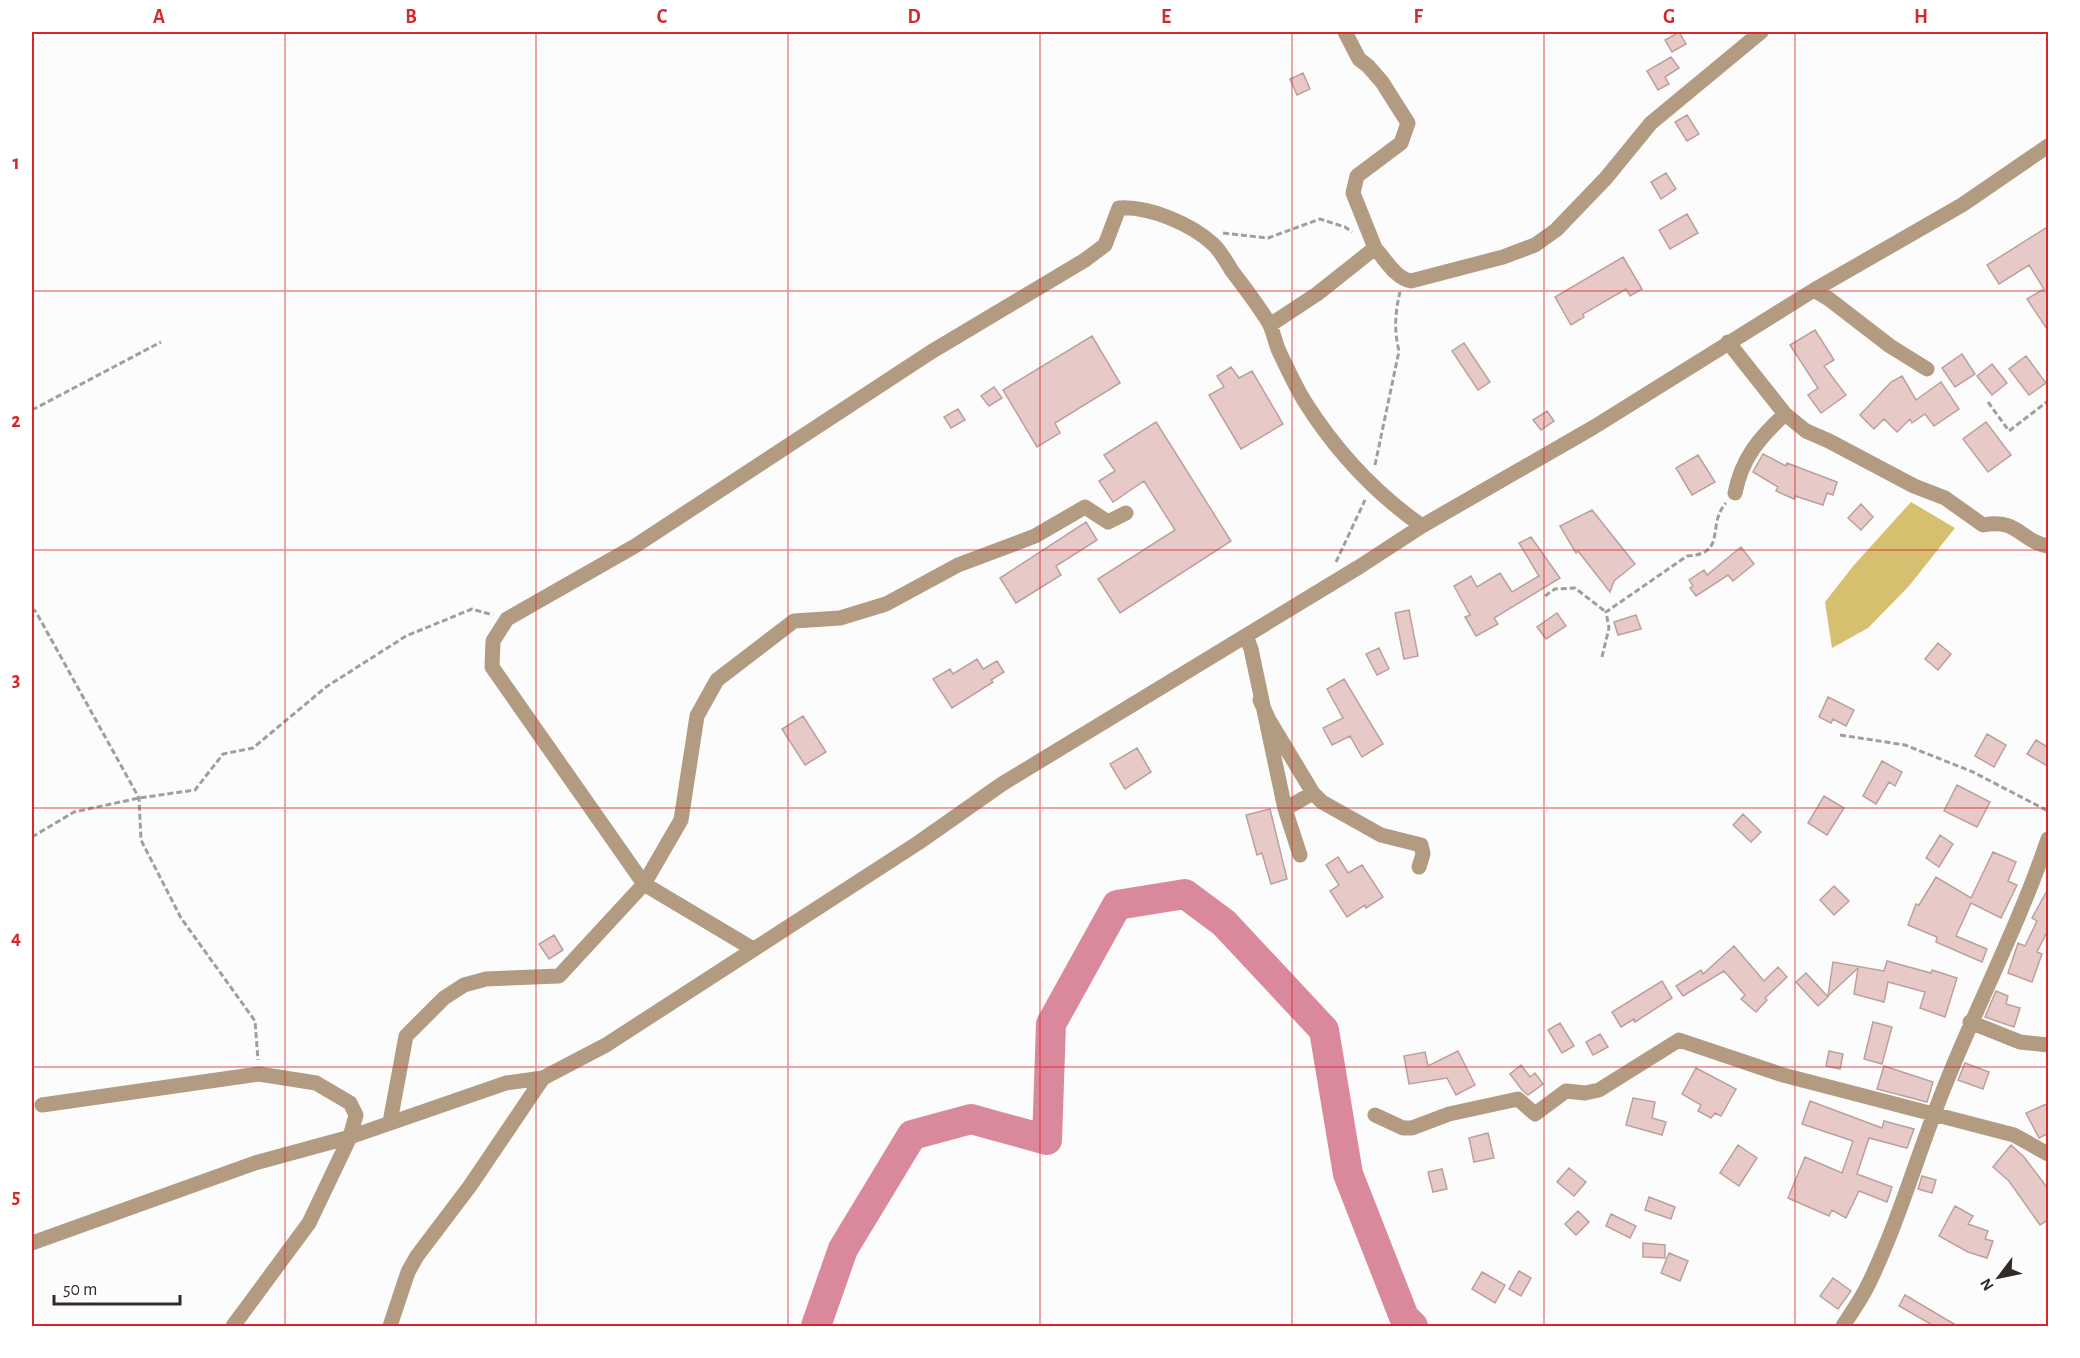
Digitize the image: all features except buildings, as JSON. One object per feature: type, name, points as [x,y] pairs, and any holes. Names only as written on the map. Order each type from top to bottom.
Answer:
[{"type":"street","points":[[1345,32],[1359,59],[1382,82],[1408,123],[1401,143],[1357,176],[1353,193],[1375,248],[1404,279],[1412,281],[1503,257],[1542,240],[1576,210],[1651,123],[1761,32]]},
{"type":"street","points":[[32,1243],[255,1164],[350,1137],[506,1083],[543,1078],[606,1045],[918,843],[1002,784],[1359,567],[1422,526],[1594,427],[1814,290],[1962,205],[2049,146]]},
{"type":"street","points":[[753,949],[644,884],[492,667],[493,641],[507,619],[635,546],[931,352],[1086,260],[1105,245],[1119,208],[1133,207],[1149,210],[1193,230],[1214,246],[1270,325],[1279,350],[1304,400],[1346,459],[1396,508],[1422,526]]},
{"type":"street","points":[[1270,325],[1317,294],[1375,248]]},
{"type":"street","points":[[1814,290],[1890,346],[1927,369]]},
{"type":"street","points":[[1728,342],[1785,414],[1806,431],[1914,486],[1945,498],[1983,525],[2007,524],[2041,546],[2049,546]]},
{"type":"street","points":[[1735,493],[1743,465],[1761,436],[1785,414]]},
{"type":"street","points":[[390,1122],[406,1036],[444,998],[464,985],[486,979],[559,976],[644,884],[681,820],[697,716],[717,680],[794,621],[840,618],[886,604],[958,565],[1035,536],[1085,507],[1108,522],[1126,513]]},
{"type":"street","points":[[1246,636],[1251,649],[1285,809],[1300,855]]},
{"type":"street","points":[[1260,700],[1269,720],[1313,794],[1322,802],[1381,835],[1421,845],[1423,854],[1419,867]]},
{"type":"street","points":[[1285,809],[1313,794]]},
{"type":"street","points":[[1844,1326],[1869,1285],[1970,1022],[2036,876],[2049,839]]},
{"type":"street","points":[[1970,1022],[2020,1042],[2049,1045]]},
{"type":"street","points":[[1376,1115],[1403,1128],[1412,1128],[1449,1114],[1518,1099],[1535,1114],[1566,1091],[1585,1093],[1599,1090],[1679,1040],[1783,1075],[2014,1135],[2049,1154]]},
{"type":"street","points":[[42,1105],[259,1074],[316,1083],[350,1103],[356,1114],[350,1137],[309,1223],[233,1326]]},
{"type":"street","points":[[390,1326],[408,1272],[417,1256],[470,1186],[543,1078]]},
{"type":"path","points":[[1193,230],[1268,238],[1320,219],[1344,227],[1375,248]]},
{"type":"path","points":[[1323,588],[1356,522],[1371,484],[1399,351],[1395,335],[1396,307],[1404,279]]},
{"type":"path","points":[[32,410],[161,342]]},
{"type":"path","points":[[1988,402],[2009,431],[2049,401]]},
{"type":"path","points":[[1606,612],[1687,556],[1701,555],[1710,551],[1713,545]]},
{"type":"path","points":[[1545,596],[1555,589],[1575,588],[1606,612],[1609,628],[1602,657]]},
{"type":"path","points":[[32,608],[139,798],[141,840],[176,909],[255,1021],[259,1074]]},
{"type":"path","points":[[32,837],[74,812],[139,798],[195,790],[223,754],[253,748],[326,687],[406,636],[472,609],[507,619]]},
{"type":"path","points":[[1840,735],[1905,745],[1973,772],[2049,811]]},
{"type":"shaded area","points":[[1911,502],[1955,528],[1909,586],[1868,628],[1832,648],[1825,602],[1854,565]]},
{"type":"waterway","points":[[816,1326],[843,1249],[912,1135],[971,1119],[1047,1140],[1051,1024],[1117,905],[1185,894],[1224,923],[1324,1030],[1348,1174],[1404,1317],[1413,1326]]}]
